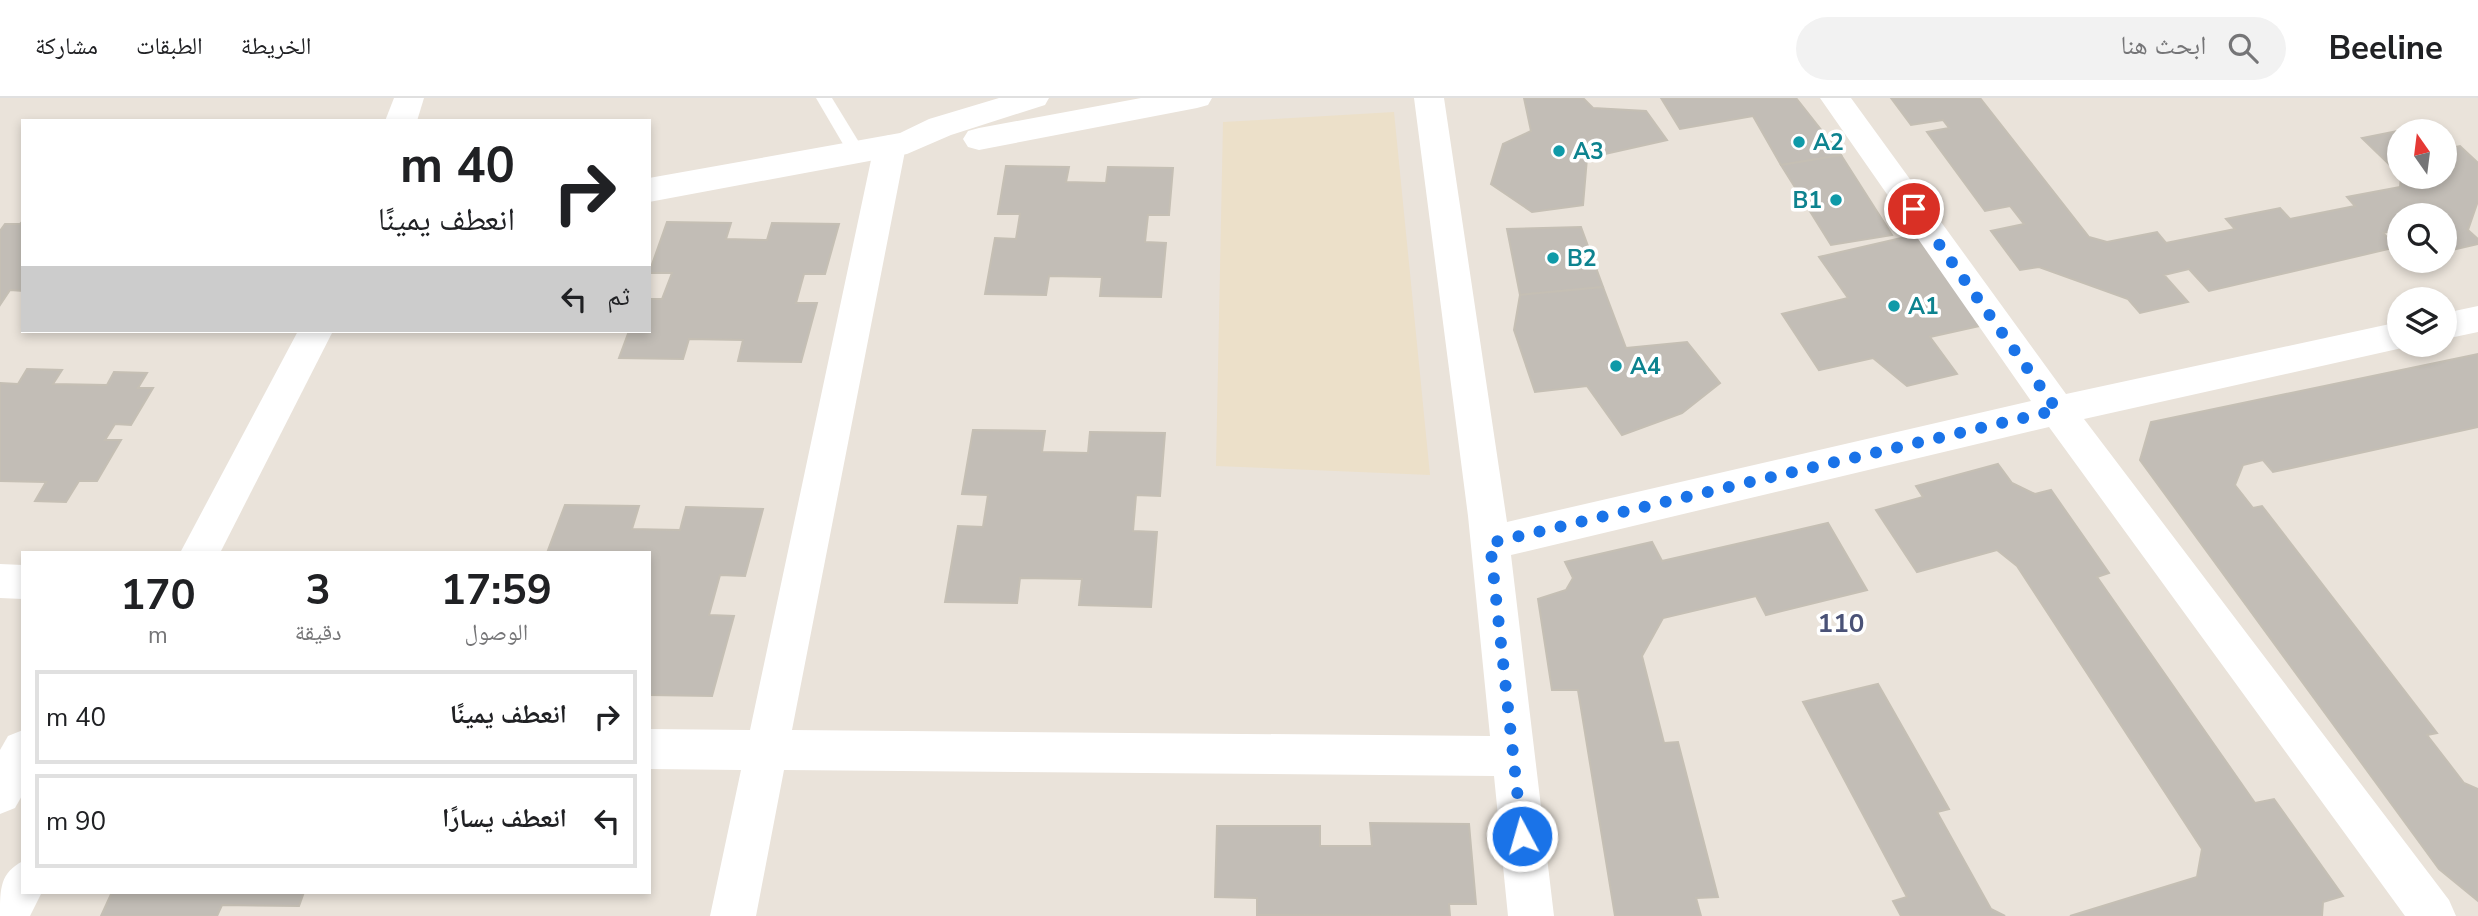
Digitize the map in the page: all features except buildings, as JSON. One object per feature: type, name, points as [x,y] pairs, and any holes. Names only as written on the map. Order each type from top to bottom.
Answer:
[{"type":"street","points":[[402,119],[409,98]]},
{"type":"street","points":[[885,147],[1034,98]]},
{"type":"street","points":[[651,190],[885,147],[944,145],[1075,108],[1197,98]]},
{"type":"street","points":[[1429,98],[1490,543],[1531,916]]},
{"type":"street","points":[[1835,98],[2057,410],[2433,916]]},
{"type":"street","points":[[733,916],[768,750],[885,147]]},
{"type":"street","points":[[2457,323],[2478,319]]},
{"type":"street","points":[[201,551],[314,333]]},
{"type":"street","points":[[1490,543],[2057,410],[2387,339]]},
{"type":"street","points":[[0,581],[21,582]]},
{"type":"street","points":[[651,749],[1513,756]]},
{"type":"street","points":[[0,793],[21,754]]},
{"type":"street","points":[[5,916],[21,887]]},
{"type":"lane","points":[[824,98],[885,147]]},
{"type":"shaded area","points":[[1394,112],[1430,475],[1216,466],[1223,122]]},
{"type":"place","name":"A2","points":[[1799,142]]},
{"type":"place","name":"A3","points":[[1559,151]]},
{"type":"place","name":"B1","points":[[1836,200]]},
{"type":"place","name":"B2","points":[[1553,258]]},
{"type":"place","name":"A1","points":[[1894,306]]},
{"type":"place","name":"A4","points":[[1616,366]]},
{"type":"district","name":"110","points":[[1841,623]]},
{"type":"route","points":[[1522,836],[1490,543],[2057,410],[1914,209]]}]
